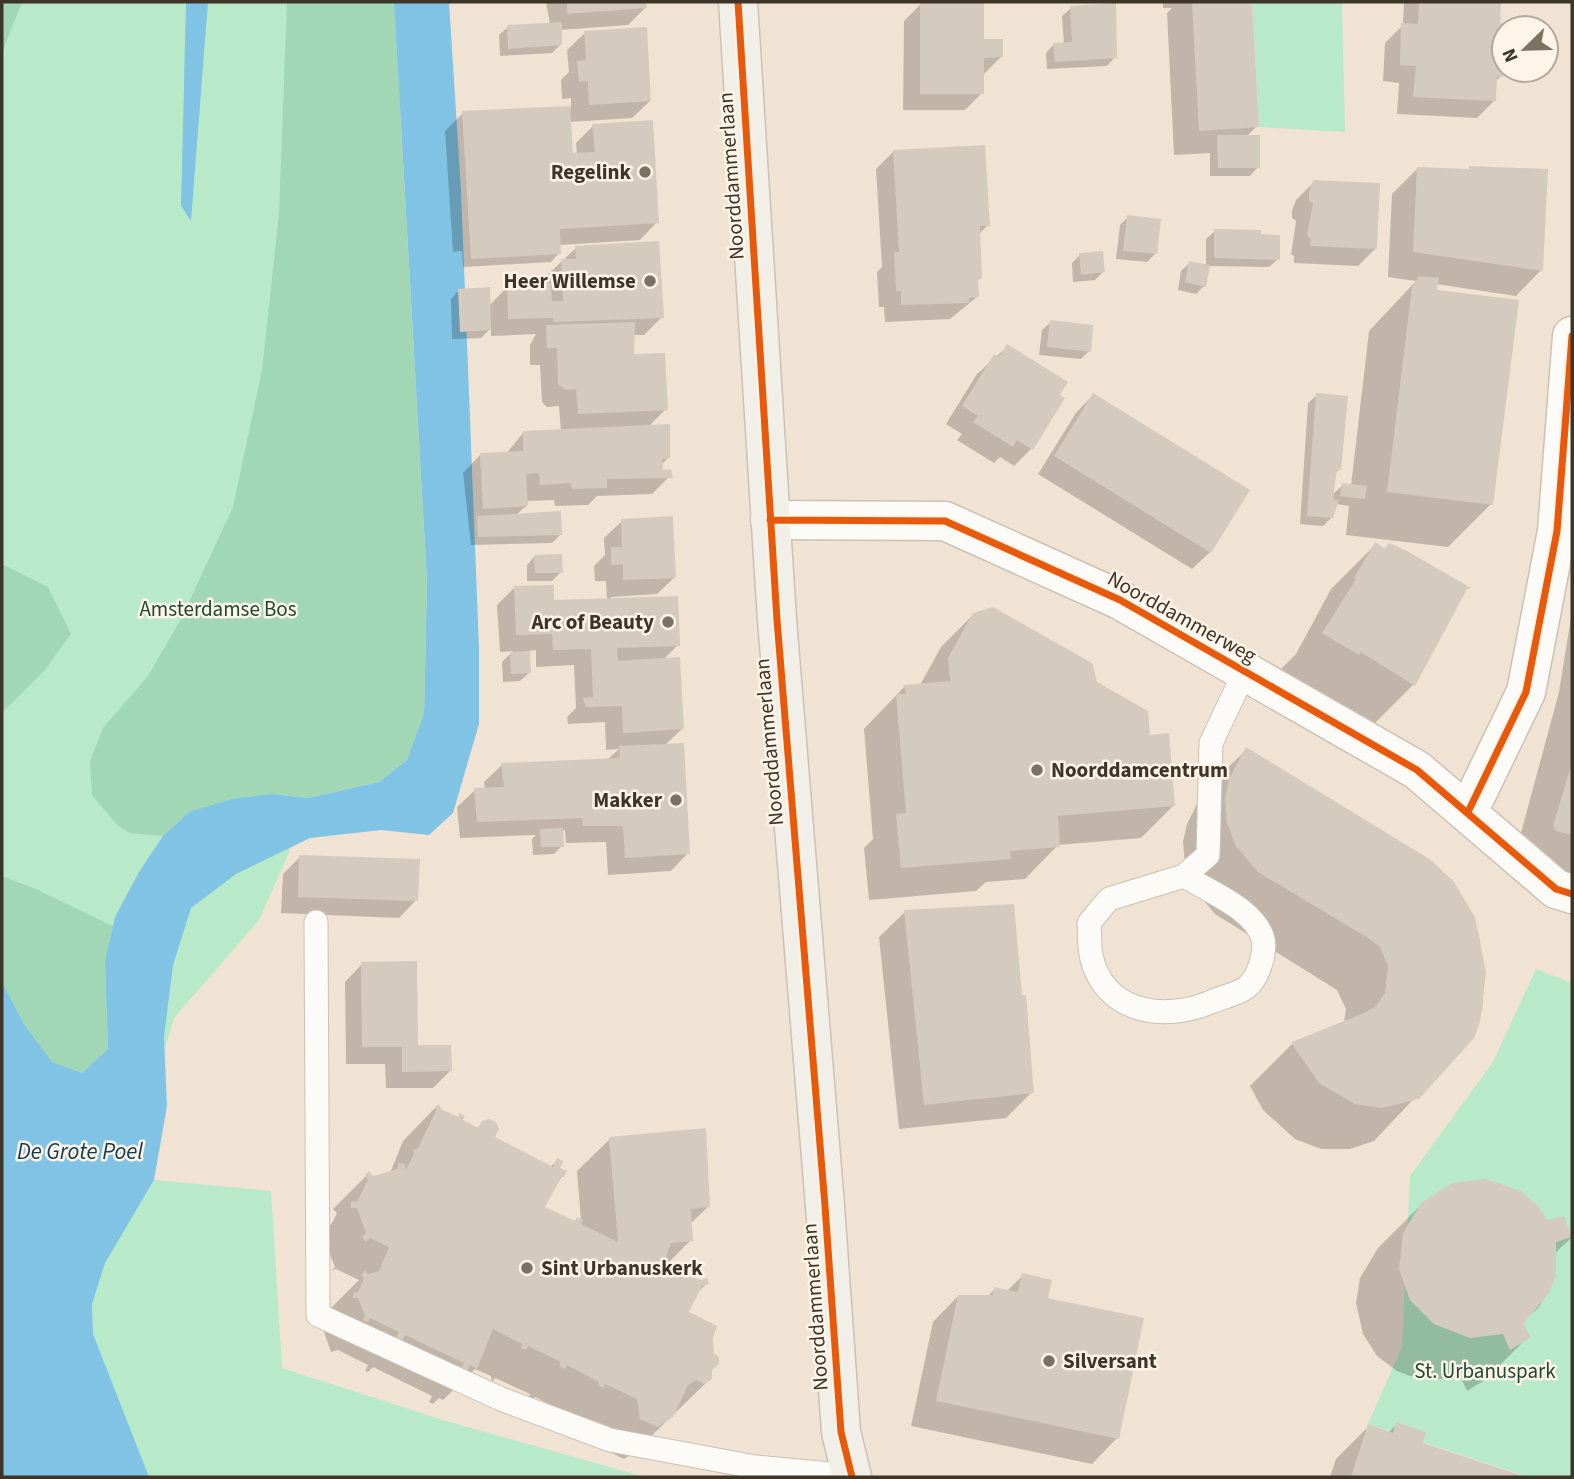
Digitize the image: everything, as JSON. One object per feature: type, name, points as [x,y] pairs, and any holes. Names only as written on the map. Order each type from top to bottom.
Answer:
[{"type":"street","name":"Noorddammerlaan","points":[[738,2],[769,520],[841,1432],[851,1477]]},
{"type":"street","points":[[1468,812],[1525,692],[1565,531],[1572,336]]},
{"type":"street","name":"Noorddammerweg","points":[[769,520],[945,521],[1120,600],[1417,770],[1556,889],[1572,894]]},
{"type":"lane","points":[[1184,876],[1249,917],[1263,939],[1261,966],[1250,985],[1195,1009],[1156,1013],[1124,1006],[1102,982],[1091,956],[1089,923],[1109,899],[1184,876],[1208,855],[1211,743],[1245,671]]},
{"type":"lane","points":[[316,922],[318,1315],[501,1399],[610,1440],[755,1467],[851,1477]]},
{"type":"green space","name":"Amsterdamse Bos","points":[[2,2],[413,2],[310,805],[259,920],[174,1018],[118,1205],[125,1228],[154,1180],[271,1191],[282,1368],[443,1420],[645,1477],[2,1477]]},
{"type":"green space","points":[[2,2],[22,2],[2,53]]},
{"type":"green space","points":[[287,2],[394,2],[427,582],[424,713],[407,760],[379,782],[308,798],[272,794],[189,812],[163,836],[130,833],[118,826],[92,795],[90,761],[103,728],[148,676],[181,619],[233,507],[262,370],[279,213]]},
{"type":"green space","points":[[1252,2],[1342,2],[1345,132],[1259,127]]},
{"type":"green space","points":[[2,564],[48,587],[71,634],[44,671],[2,713]]},
{"type":"green space","points":[[2,876],[36,889],[113,926],[105,961],[108,1049],[82,1073],[52,1062],[24,1024],[2,982]]},
{"type":"green space","name":"St. Urbanuspark","points":[[1536,969],[1572,983],[1572,1477],[1528,1477],[1368,1424],[1402,1347],[1410,1176],[1493,1062]]},
{"type":"water","points":[[186,2],[208,2],[191,221],[181,206]]},
{"type":"water","name":"De Grote Poel","points":[[394,2],[449,2],[461,190],[479,648],[479,724],[453,813],[429,835],[381,830],[310,838],[236,874],[191,908],[173,965],[164,1037],[167,1106],[154,1180],[105,1263],[92,1304],[93,1334],[149,1477],[2,1477],[2,982],[24,1024],[52,1062],[82,1073],[108,1049],[105,961],[115,917],[139,872],[163,836],[189,812],[232,799],[272,794],[308,798],[379,782],[407,760],[424,713],[427,582]]},
{"type":"building","points":[[567,2],[646,2],[647,8],[567,14]]},
{"type":"building","points":[[920,2],[984,2],[984,39],[1003,39],[1003,57],[984,58],[984,94],[920,94]]},
{"type":"building","points":[[1192,2],[1252,2],[1259,127],[1199,131]]},
{"type":"building","points":[[1419,2],[1501,2],[1500,14],[1490,14],[1490,84],[1497,84],[1496,101],[1413,97],[1416,66],[1400,65],[1401,23],[1418,24]]},
{"type":"building","points":[[1116,3],[1117,58],[1055,62],[1053,43],[1072,42],[1070,6]]},
{"type":"building","points":[[562,22],[562,45],[508,49],[507,25]]},
{"type":"building","points":[[647,27],[651,101],[589,105],[588,81],[579,82],[577,61],[586,60],[584,31]]},
{"type":"building","points":[[570,106],[573,153],[595,152],[592,124],[653,120],[659,223],[560,229],[561,254],[471,259],[462,111]]},
{"type":"building","points":[[1217,135],[1260,135],[1260,168],[1218,168]]},
{"type":"building","points":[[985,145],[990,226],[980,226],[982,279],[978,279],[979,297],[969,298],[969,303],[901,305],[901,291],[896,291],[894,252],[899,252],[893,150]]},
{"type":"building","points":[[1469,166],[1548,169],[1543,271],[1413,252],[1417,167],[1469,169]]},
{"type":"building","points":[[1313,180],[1380,183],[1377,249],[1310,246],[1311,239],[1307,236],[1313,203],[1309,201],[1309,191]]},
{"type":"building","points":[[1127,215],[1161,219],[1157,254],[1123,251]]},
{"type":"building","points":[[1214,229],[1261,230],[1261,234],[1280,235],[1280,260],[1214,258]]},
{"type":"building","points":[[659,241],[664,318],[553,322],[553,318],[508,319],[507,286],[551,283],[552,301],[563,301],[561,259],[576,259],[575,246]]},
{"type":"building","points":[[1103,251],[1105,272],[1081,275],[1079,253]]},
{"type":"building","points":[[1189,261],[1210,265],[1206,287],[1185,282]]},
{"type":"building","points":[[1419,276],[1439,278],[1437,290],[1519,300],[1493,505],[1387,492],[1412,287]]},
{"type":"building","points":[[490,287],[491,330],[460,332],[458,289]]},
{"type":"building","points":[[1050,320],[1093,325],[1091,352],[1047,347]]},
{"type":"building","points":[[635,322],[634,354],[665,353],[668,410],[578,414],[576,389],[565,390],[558,384],[557,348],[547,348],[546,325]]},
{"type":"building","points":[[1007,344],[1068,382],[1060,395],[1065,398],[1033,450],[1017,440],[1013,447],[973,422],[978,416],[962,406],[994,354],[999,357]]},
{"type":"building","points":[[1093,393],[1250,490],[1211,553],[1054,456]]},
{"type":"building","points":[[1316,393],[1348,396],[1341,470],[1337,470],[1334,490],[1334,500],[1339,500],[1333,518],[1307,516]]},
{"type":"building","points":[[670,424],[670,458],[662,459],[663,470],[671,469],[673,478],[607,479],[607,488],[572,489],[571,483],[540,485],[539,473],[526,474],[528,506],[483,509],[480,453],[523,451],[523,431]]},
{"type":"building","points":[[1342,483],[1367,486],[1365,499],[1340,496]]},
{"type":"building","points":[[561,511],[562,535],[478,537],[477,516]]},
{"type":"building","points":[[673,516],[676,578],[623,580],[623,564],[611,565],[611,547],[622,547],[621,519]]},
{"type":"building","points":[[1375,542],[1385,549],[1389,543],[1407,551],[1471,588],[1467,589],[1415,686],[1361,652],[1359,655],[1322,633],[1356,579],[1354,578]]},
{"type":"building","points":[[562,554],[563,573],[535,573],[534,555]]},
{"type":"building","points":[[554,585],[554,600],[678,596],[680,646],[617,648],[618,661],[680,657],[684,729],[623,733],[622,706],[586,707],[583,698],[593,697],[591,649],[553,650],[552,634],[516,635],[514,586]]},
{"type":"building","name":"Noorddamcentrum","points":[[993,607],[1092,663],[1097,682],[1148,711],[1150,735],[1169,733],[1175,806],[1058,816],[1060,847],[1010,851],[1011,859],[901,868],[896,814],[906,813],[896,694],[906,694],[904,685],[950,681],[948,658],[973,613]]},
{"type":"building","points":[[530,651],[531,673],[511,674],[510,652]]},
{"type":"building","points":[[684,743],[690,854],[625,858],[623,826],[583,826],[582,818],[477,822],[474,788],[504,787],[501,763],[620,758],[619,746]]},
{"type":"building","points":[[1246,747],[1431,860],[1454,882],[1475,917],[1486,972],[1480,1022],[1474,1038],[1419,1099],[1382,1108],[1355,1104],[1319,1083],[1294,1047],[1292,1042],[1376,1006],[1385,993],[1388,966],[1380,947],[1258,872],[1236,846],[1227,823],[1225,798],[1229,779]]},
{"type":"building","points":[[1572,762],[1572,835],[1556,831],[1553,826]]},
{"type":"building","points":[[563,828],[564,847],[541,847],[540,829]]},
{"type":"building","points":[[299,855],[420,859],[418,901],[298,897]]},
{"type":"building","points":[[1014,904],[1022,995],[1026,995],[1034,1093],[924,1105],[904,910]]},
{"type":"building","points":[[417,961],[418,1045],[451,1045],[452,1071],[402,1072],[402,1047],[362,1047],[361,962]]},
{"type":"building","name":"Sint Urbanuskerk","points":[[440,1105],[441,1109],[458,1117],[459,1113],[465,1116],[463,1120],[478,1128],[482,1121],[489,1119],[496,1122],[499,1129],[495,1137],[553,1167],[557,1158],[563,1161],[560,1168],[567,1171],[564,1177],[561,1176],[545,1207],[575,1221],[577,1217],[583,1220],[581,1224],[618,1242],[609,1137],[706,1128],[710,1207],[691,1209],[693,1241],[671,1243],[664,1263],[700,1280],[707,1278],[709,1284],[702,1286],[689,1312],[717,1326],[713,1338],[714,1353],[719,1357],[719,1364],[712,1370],[712,1379],[704,1384],[696,1380],[688,1385],[673,1417],[658,1427],[640,1419],[637,1399],[605,1384],[603,1388],[598,1385],[599,1382],[567,1365],[565,1369],[559,1366],[561,1362],[528,1346],[526,1350],[521,1348],[522,1344],[493,1329],[477,1369],[470,1365],[467,1372],[461,1369],[464,1363],[405,1335],[402,1341],[396,1338],[399,1332],[370,1318],[368,1322],[363,1320],[365,1316],[358,1298],[353,1298],[354,1292],[358,1292],[364,1278],[361,1275],[365,1271],[368,1274],[379,1271],[389,1247],[370,1238],[366,1242],[362,1237],[366,1233],[357,1208],[351,1208],[351,1201],[357,1202],[368,1180],[365,1175],[369,1171],[373,1176],[398,1169],[398,1163],[405,1164],[406,1170],[414,1154],[413,1150],[418,1148],[436,1111],[435,1106]]},
{"type":"building","points":[[1485,1179],[1521,1191],[1536,1204],[1548,1220],[1564,1216],[1572,1237],[1556,1242],[1556,1276],[1549,1293],[1524,1323],[1530,1338],[1510,1350],[1503,1334],[1470,1338],[1434,1324],[1410,1300],[1399,1269],[1403,1233],[1421,1203],[1452,1183]]},
{"type":"building","points":[[1022,1273],[1052,1280],[1048,1298],[1144,1318],[1119,1439],[936,1401],[958,1295],[993,1295],[994,1287],[1018,1292]]},
{"type":"building","points":[[1396,1422],[1426,1432],[1423,1443],[1526,1477],[1351,1477],[1368,1424],[1393,1433]]},
{"type":"cycle path","points":[[738,2],[777,620],[841,1432],[852,1477]]},
{"type":"cycle path","points":[[1468,812],[1526,692],[1557,531],[1572,336]]},
{"type":"cycle path","points":[[770,520],[945,521],[1120,600],[1417,770],[1556,889],[1572,894]]},
{"type":"place","name":"Regelink","points":[[645,172]]},
{"type":"place","name":"Heer Willemse","points":[[650,281]]},
{"type":"place","name":"Arc of Beauty","points":[[668,622]]},
{"type":"place","name":"Noorddamcentrum","points":[[1037,770]]},
{"type":"place","name":"Makker","points":[[676,800]]},
{"type":"place","name":"Sint Urbanuskerk","points":[[527,1268]]},
{"type":"place","name":"Silversant","points":[[1049,1361]]}]
